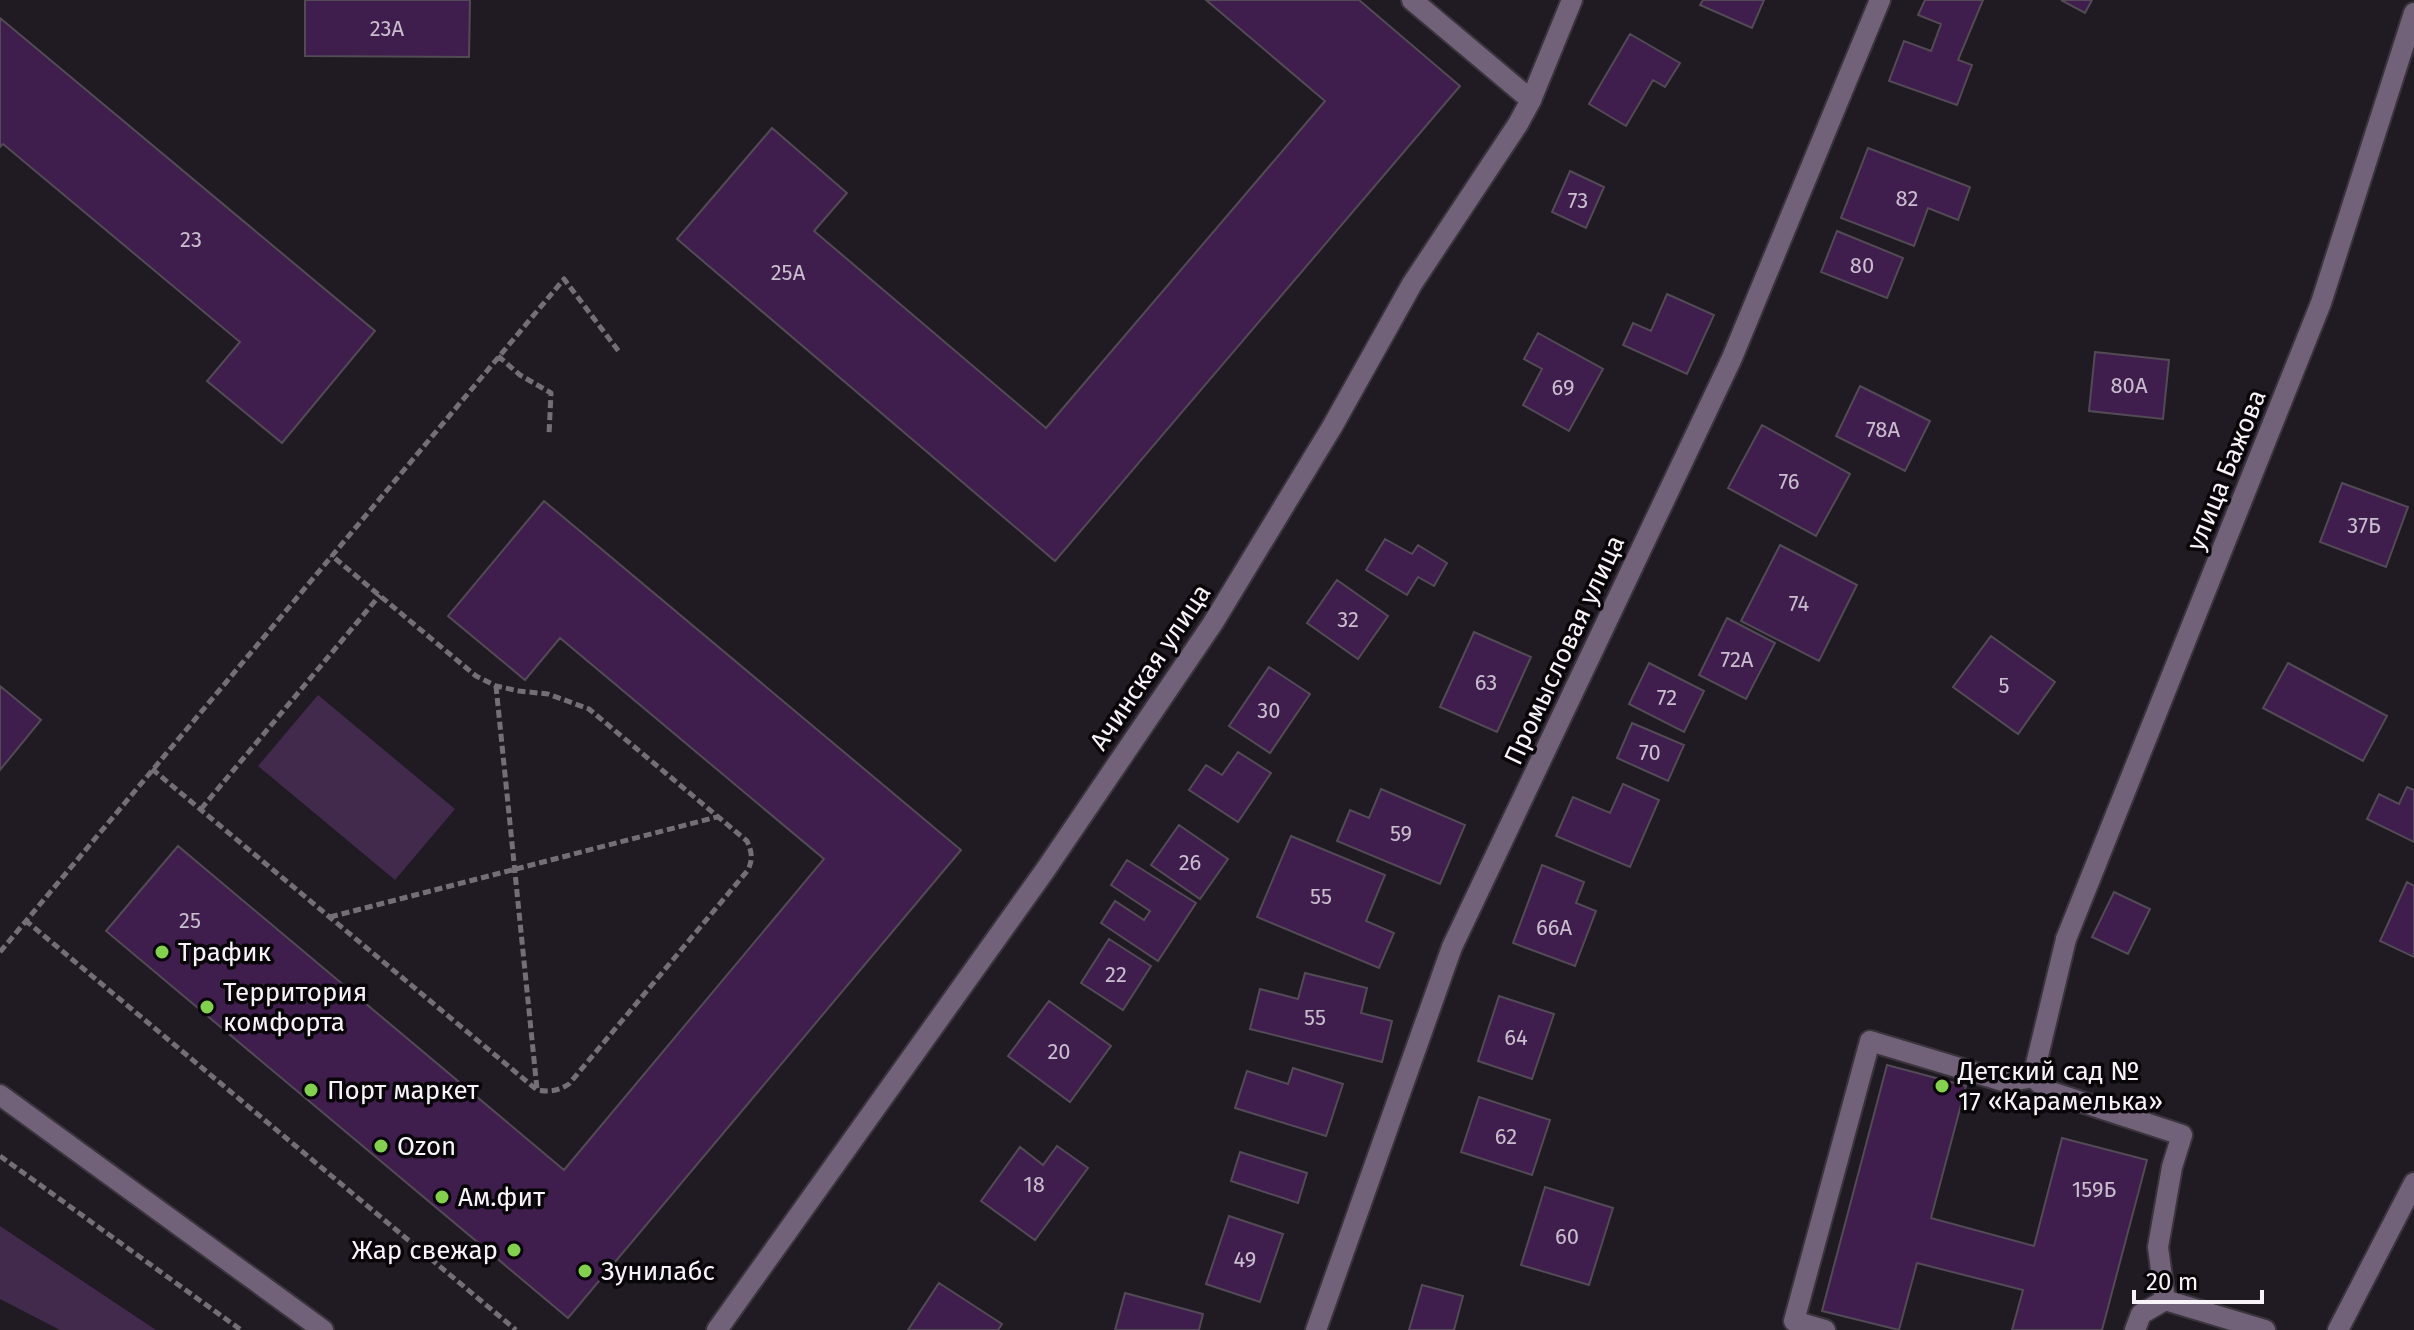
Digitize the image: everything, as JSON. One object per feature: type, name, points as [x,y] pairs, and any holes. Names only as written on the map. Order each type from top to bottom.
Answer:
[{"type":"street","points":[[1412,0],[1531,100]]},
{"type":"street","name":"Ачинская улица","points":[[717,1330],[1046,869],[1213,623],[1332,427],[1412,284],[1518,124],[1572,0]]},
{"type":"street","name":"Промысловая улица","points":[[1316,1330],[1452,947],[1732,358],[1880,0]]},
{"type":"street","name":"улица Бажова","points":[[2033,1077],[2066,939],[2321,303],[2414,13]]},
{"type":"street","points":[[1825,1330],[1794,1321],[1870,1041],[2006,1082],[2033,1077],[2048,1091],[2182,1135],[2172,1167],[2158,1247],[2165,1300]]},
{"type":"street","points":[[0,1095],[323,1330]]},
{"type":"street","points":[[2338,1330],[2414,1183]]},
{"type":"street","points":[[2135,1330],[2141,1314],[2165,1300],[2265,1330]]},
{"type":"path","points":[[0,952],[564,279],[620,353]]},
{"type":"path","points":[[498,356],[520,375],[551,393],[549,434]]},
{"type":"path","points":[[152,769],[537,1090],[548,1092],[560,1090],[569,1084],[748,870],[752,852],[747,841],[589,709],[548,694],[496,686],[476,676],[331,555]]},
{"type":"path","points":[[201,809],[380,595]]},
{"type":"path","points":[[496,686],[537,1090]]},
{"type":"path","points":[[330,917],[718,816]]},
{"type":"path","points":[[25,920],[516,1330]]},
{"type":"path","points":[[0,1156],[241,1330]]},
{"type":"shaded area","points":[[318,695],[455,809],[395,880],[258,766]]},
{"type":"shaded area","points":[[0,1226],[156,1330],[60,1330],[0,1299]]},
{"type":"building","points":[[305,0],[470,0],[469,57],[305,56]]},
{"type":"building","points":[[1206,0],[1359,0],[1460,86],[1055,561],[677,239],[772,128],[847,193],[814,231],[1046,428],[1325,101]]},
{"type":"building","points":[[1703,0],[1764,0],[1752,28],[1700,5]]},
{"type":"building","points":[[1925,0],[1983,0],[1958,60],[1972,65],[1957,105],[1889,81],[1904,41],[1931,51],[1941,24],[1918,15]]},
{"type":"building","points":[[2061,0],[2092,0],[2085,13]]},
{"type":"building","points":[[0,18],[375,331],[282,443],[207,381],[240,342],[3,144],[0,147]]},
{"type":"building","points":[[1630,34],[1680,63],[1665,87],[1653,80],[1626,126],[1589,104]]},
{"type":"building","points":[[1868,148],[1970,187],[1958,220],[1928,208],[1914,246],[1841,218]]},
{"type":"building","points":[[1570,171],[1604,187],[1586,228],[1552,212]]},
{"type":"building","points":[[1837,231],[1903,258],[1887,298],[1821,272]]},
{"type":"building","points":[[1667,294],[1714,315],[1687,374],[1623,345],[1633,323],[1651,331]]},
{"type":"building","points":[[1538,333],[1603,369],[1569,431],[1523,405],[1542,369],[1524,359]]},
{"type":"building","points":[[2095,352],[2169,360],[2163,419],[2089,411]]},
{"type":"building","points":[[1860,386],[1930,421],[1905,471],[1836,436]]},
{"type":"building","points":[[1762,425],[1850,474],[1816,536],[1728,488]]},
{"type":"building","points":[[2342,483],[2408,507],[2386,567],[2320,542]]},
{"type":"building","points":[[544,501],[961,850],[568,1318],[106,931],[178,846],[564,1170],[824,859],[560,638],[525,680],[448,616]]},
{"type":"building","points":[[1385,539],[1412,554],[1418,545],[1447,563],[1434,586],[1418,577],[1407,595],[1366,570]]},
{"type":"building","points":[[1780,545],[1857,585],[1819,661],[1741,621]]},
{"type":"building","points":[[1337,580],[1388,616],[1358,659],[1307,623]]},
{"type":"building","points":[[1727,618],[1775,643],[1746,699],[1699,675]]},
{"type":"building","points":[[1474,632],[1531,657],[1497,732],[1440,707]]},
{"type":"building","points":[[1991,636],[2055,682],[2018,734],[1953,687]]},
{"type":"building","points":[[1649,663],[1704,691],[1684,732],[1629,704]]},
{"type":"building","points":[[2288,663],[2387,716],[2363,761],[2263,708]]},
{"type":"building","points":[[1269,667],[1310,694],[1270,753],[1229,726]]},
{"type":"building","points":[[0,686],[41,720],[0,770]]},
{"type":"building","points":[[1632,723],[1684,745],[1668,781],[1617,758]]},
{"type":"building","points":[[1238,752],[1271,773],[1238,822],[1189,790],[1206,765],[1222,775]]},
{"type":"building","points":[[1623,784],[1659,800],[1630,867],[1556,836],[1573,797],[1610,813]]},
{"type":"building","points":[[2407,787],[2414,790],[2414,842],[2367,819],[2379,794],[2399,804]]},
{"type":"building","points":[[1381,789],[1465,825],[1440,884],[1337,841],[1350,810],[1369,818]]},
{"type":"building","points":[[1179,825],[1228,859],[1200,899],[1151,865]]},
{"type":"building","points":[[1291,836],[1385,875],[1366,921],[1394,933],[1379,968],[1257,917]]},
{"type":"building","points":[[1127,860],[1196,903],[1158,961],[1101,923],[1115,901],[1144,920],[1150,911],[1111,885]]},
{"type":"building","points":[[1542,865],[1584,882],[1576,903],[1596,911],[1575,966],[1513,943]]},
{"type":"building","points":[[2407,882],[2414,886],[2414,957],[2380,941]]},
{"type":"building","points":[[2114,892],[2150,909],[2128,954],[2092,937]]},
{"type":"building","points":[[1109,939],[1151,966],[1123,1010],[1081,983]]},
{"type":"building","points":[[1305,973],[1367,988],[1361,1013],[1392,1021],[1382,1062],[1250,1029],[1260,989],[1298,999]]},
{"type":"building","points":[[1499,996],[1554,1014],[1532,1079],[1478,1061]]},
{"type":"building","points":[[1049,1001],[1111,1046],[1070,1102],[1008,1056]]},
{"type":"building","points":[[1887,1065],[1966,1086],[1931,1218],[2034,1246],[2062,1138],[2147,1160],[2102,1330],[2012,1330],[2023,1290],[1917,1263],[1899,1330],[1822,1311]]},
{"type":"building","points":[[1293,1068],[1343,1084],[1326,1136],[1235,1108],[1247,1071],[1288,1084]]},
{"type":"building","points":[[1479,1097],[1550,1120],[1532,1175],[1461,1152]]},
{"type":"building","points":[[1057,1146],[1088,1168],[1035,1240],[981,1201],[1020,1147],[1043,1165]]},
{"type":"building","points":[[1240,1152],[1307,1173],[1298,1203],[1231,1181]]},
{"type":"building","points":[[1545,1187],[1613,1208],[1589,1285],[1521,1265]]},
{"type":"building","points":[[1229,1216],[1283,1234],[1260,1302],[1206,1284]]},
{"type":"building","points":[[939,1283],[1002,1324],[998,1330],[908,1330]]},
{"type":"building","points":[[1422,1285],[1463,1296],[1454,1330],[1409,1330]]},
{"type":"building","points":[[1125,1293],[1203,1314],[1199,1330],[1115,1330]]},
{"type":"place","name":"Трафик","points":[[162,952]]},
{"type":"place","name":"Территория комфорта","points":[[207,1007]]},
{"type":"place","name":"Детский сад № 17 «Карамелька»","points":[[1942,1086]]},
{"type":"place","name":"Порт маркет","points":[[311,1090]]},
{"type":"place","name":"Ozon","points":[[381,1146]]},
{"type":"place","name":"Ам.фит","points":[[442,1197]]},
{"type":"place","name":"Жар свежар","points":[[514,1250]]},
{"type":"place","name":"Зунилабс","points":[[585,1271]]}]
